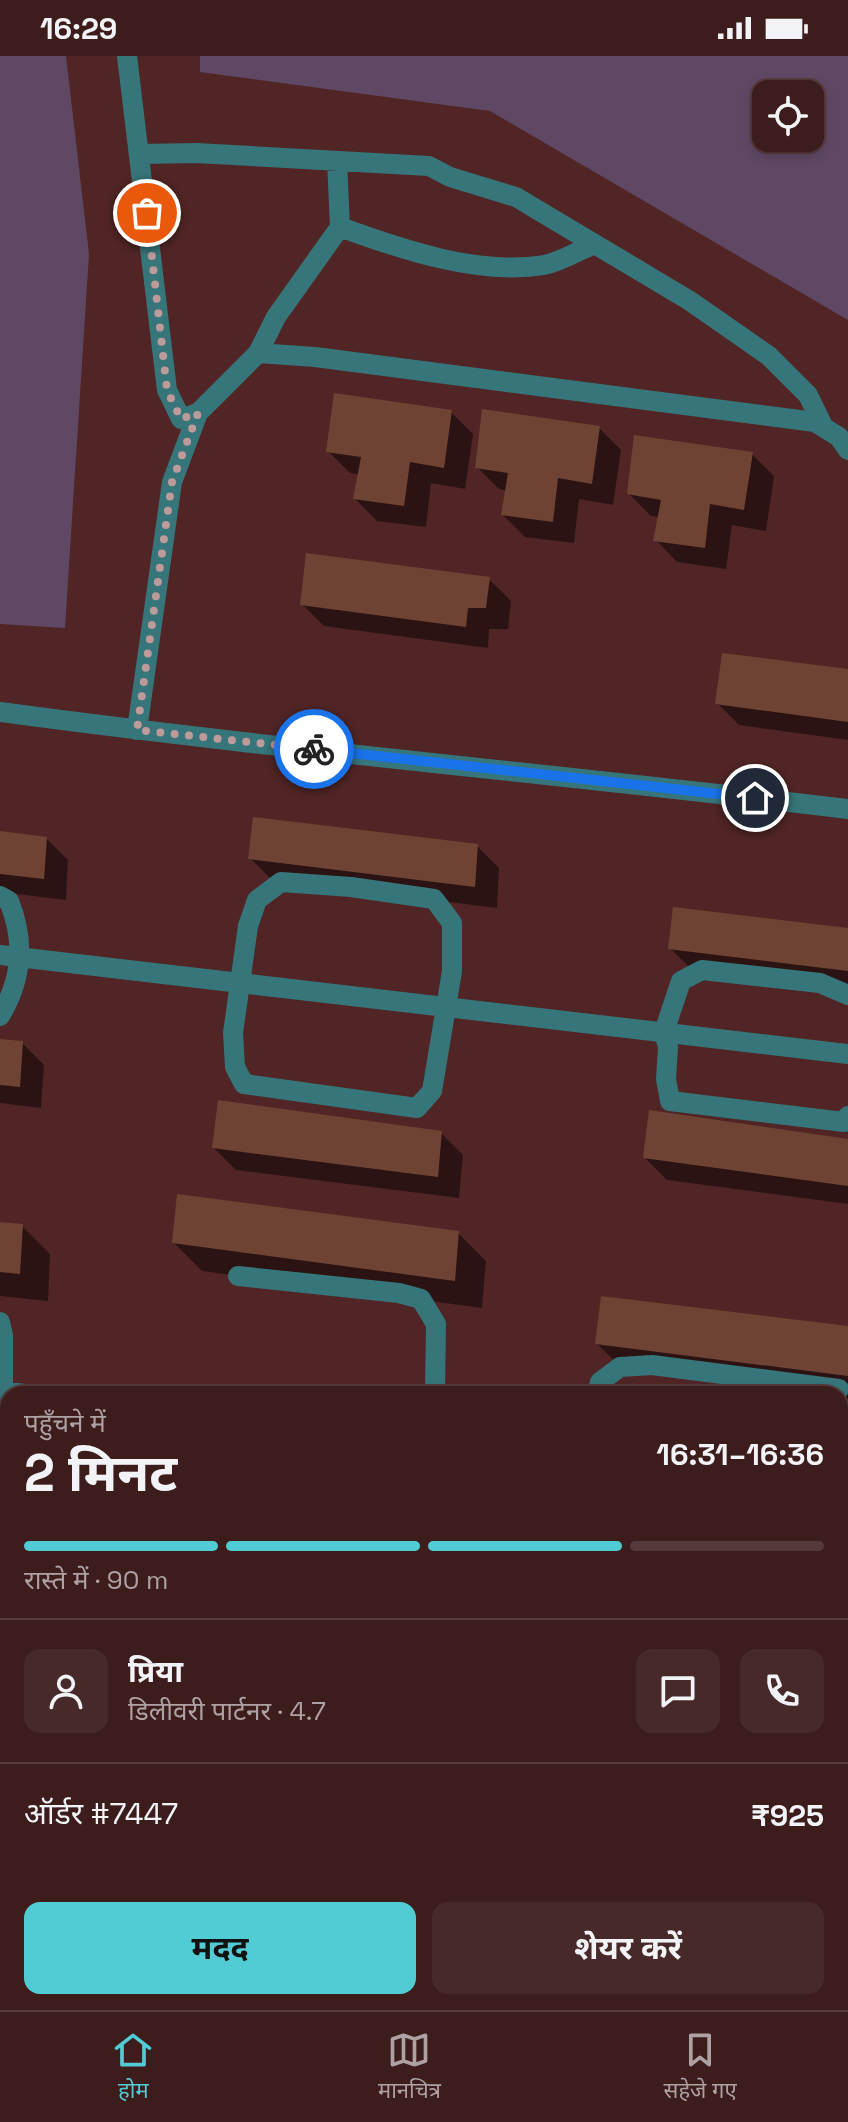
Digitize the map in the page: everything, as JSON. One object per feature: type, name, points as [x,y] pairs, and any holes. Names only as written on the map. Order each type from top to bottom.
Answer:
[{"type":"street","points":[[127,56],[167,390],[181,419],[198,413]]},
{"type":"street","points":[[141,154],[196,153],[429,166],[450,177],[516,197],[690,301],[769,356],[808,395],[824,428]]},
{"type":"street","points":[[137,730],[172,482],[198,413],[258,353],[276,317],[340,227],[337,161]]},
{"type":"street","points":[[340,227],[408,252],[495,266],[545,265],[595,244]]},
{"type":"street","points":[[258,353],[315,357],[815,422],[839,437],[848,450]]},
{"type":"street","points":[[0,712],[848,809]]},
{"type":"street","points":[[281,882],[351,887],[434,899],[452,923],[452,971],[447,1007],[432,1091],[417,1108],[244,1084],[235,1067],[233,1033],[248,926],[257,900],[281,882]]},
{"type":"street","points":[[0,896],[9,901],[19,927],[9,956],[18,975],[0,1016]]},
{"type":"street","points":[[9,956],[848,1054]]},
{"type":"street","points":[[848,995],[820,983],[702,970],[681,981],[664,1032],[668,1047],[666,1079],[670,1101],[844,1122],[848,1116]]},
{"type":"street","points":[[238,1276],[399,1293],[421,1299],[436,1324],[435,1386]]},
{"type":"street","points":[[0,1322],[3,1335],[1,1386]]},
{"type":"street","points":[[599,1386],[620,1367],[652,1365],[816,1386]]},
{"type":"shaded area","points":[[0,56],[66,56],[89,254],[65,628],[0,624]]},
{"type":"shaded area","points":[[200,56],[848,56],[848,320],[490,111],[200,72]]},
{"type":"building","points":[[334,393],[452,410],[444,468],[410,462],[404,506],[353,499],[361,457],[326,452]]},
{"type":"building","points":[[482,409],[600,426],[592,484],[558,478],[553,522],[501,515],[508,473],[475,468]]},
{"type":"building","points":[[634,435],[753,452],[744,510],[710,504],[705,548],[653,541],[661,500],[627,494]]},
{"type":"building","points":[[306,553],[490,577],[486,608],[468,608],[466,627],[300,605]]},
{"type":"building","points":[[722,653],[848,669],[848,722],[715,704]]},
{"type":"building","points":[[253,817],[478,844],[475,887],[248,859]]},
{"type":"building","points":[[0,831],[47,837],[44,879],[0,874]]},
{"type":"building","points":[[673,907],[848,928],[848,971],[668,949]]},
{"type":"building","points":[[0,1039],[23,1041],[20,1087],[0,1085]]},
{"type":"building","points":[[218,1100],[442,1131],[438,1177],[212,1148]]},
{"type":"building","points":[[649,1110],[848,1139],[848,1186],[643,1158]]},
{"type":"building","points":[[177,1194],[459,1231],[455,1281],[172,1243]]},
{"type":"building","points":[[0,1222],[23,1224],[20,1274],[0,1272]]},
{"type":"building","points":[[601,1296],[848,1326],[848,1376],[595,1344]]},
{"type":"way so far","points":[[147,213],[167,390],[181,419],[198,413],[172,482],[137,730],[314,749]]},
{"type":"route","points":[[314,749],[755,798]]}]
